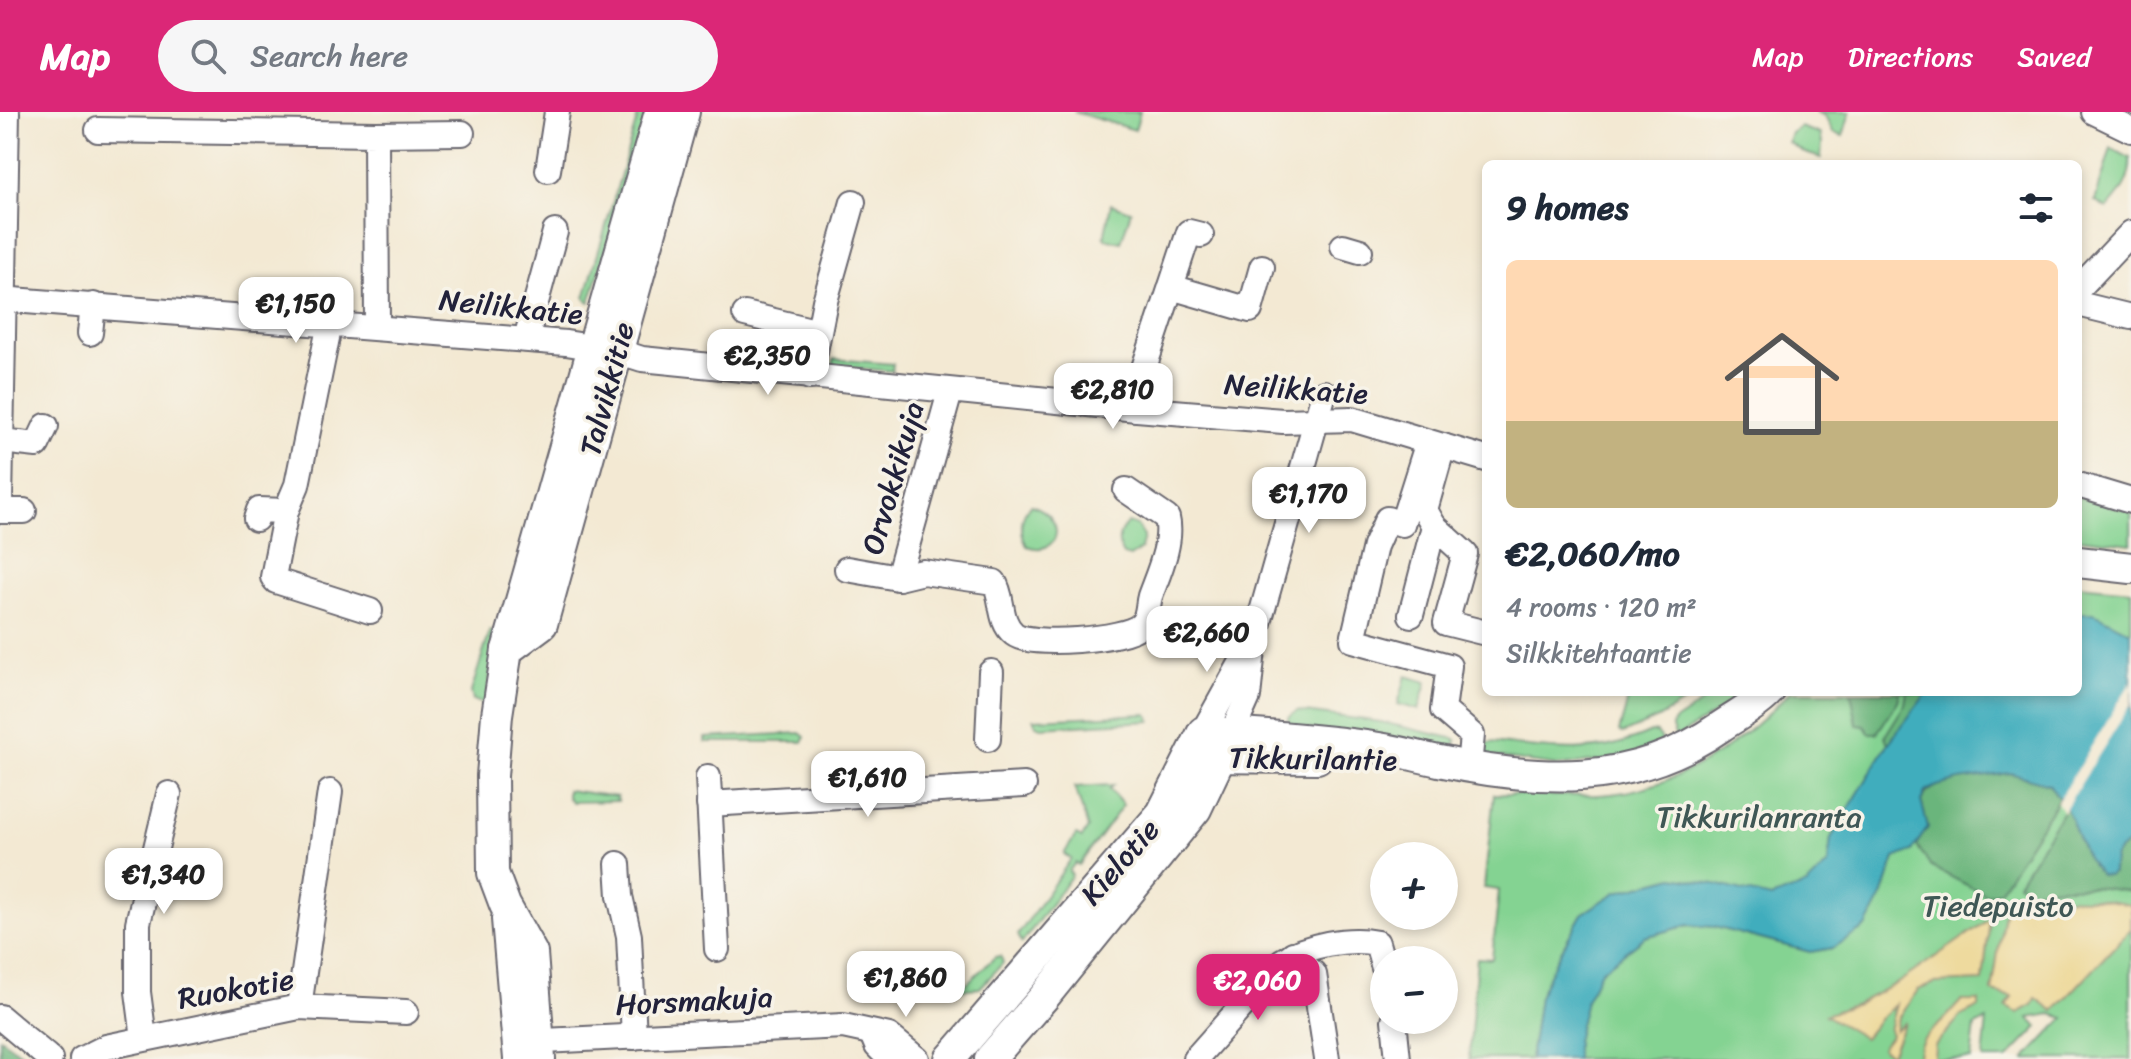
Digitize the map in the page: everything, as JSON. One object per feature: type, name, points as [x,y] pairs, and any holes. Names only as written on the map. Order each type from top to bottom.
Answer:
[{"type":"main road","name":"Talvikkitie","points":[[605,349],[660,112]]},
{"type":"main road","name":"Talvikkitie","points":[[528,1050],[532,953],[505,905],[493,873],[491,836],[497,715],[507,650],[684,112]]},
{"type":"main road","points":[[2082,562],[2131,568]]},
{"type":"main road","name":"Tikkurilantie","points":[[1721,726],[1747,696]]},
{"type":"main road","name":"Tikkurilantie","points":[[1212,745],[1279,735],[1351,744],[1469,767],[1545,776],[1608,774],[1685,748],[1763,696]]},
{"type":"main road","name":"Kielotie","points":[[950,1059],[1162,813],[1212,745]]},
{"type":"main road","name":"Kielotie","points":[[990,1059],[1196,809],[1212,745]]},
{"type":"street","points":[[0,504],[7,112]]},
{"type":"street","points":[[548,170],[557,112]]},
{"type":"street","points":[[2094,112],[2131,130]]},
{"type":"street","points":[[98,130],[462,133]]},
{"type":"street","points":[[376,134],[377,327]]},
{"type":"street","points":[[810,377],[825,301],[853,202]]},
{"type":"street","points":[[2112,250],[2131,218]]},
{"type":"street","points":[[526,339],[555,232]]},
{"type":"street","points":[[1137,409],[1142,374],[1189,232],[1201,235]]},
{"type":"street","points":[[2082,284],[2131,233]]},
{"type":"street","points":[[1171,287],[1250,310],[1262,267]]},
{"type":"street","name":"Neilikkatie","points":[[2,298],[526,339],[605,349],[642,359],[1137,409],[1283,421],[1382,416],[1436,444],[1482,458]]},
{"type":"street","points":[[90,333],[93,305]]},
{"type":"street","points":[[2082,305],[2131,317]]},
{"type":"street","points":[[745,314],[819,332]]},
{"type":"street","points":[[330,323],[307,483],[286,511],[273,577],[370,611]]},
{"type":"street","name":"Orvokkikuja","points":[[847,569],[898,578],[950,392]]},
{"type":"street","name":"Kielotie","points":[[1212,745],[1248,697],[1254,640],[1324,393]]},
{"type":"street","points":[[1,441],[37,445],[46,426]]},
{"type":"street","points":[[1436,444],[1425,510],[1434,526],[1465,554],[1446,623],[1482,632]]},
{"type":"street","points":[[1436,444],[1402,524],[1387,519],[1375,546],[1353,640],[1449,666],[1443,710],[1472,735],[1469,767]]},
{"type":"street","points":[[2082,486],[2131,501]]},
{"type":"street","points":[[898,578],[923,572],[994,582],[1003,617],[1009,629],[1020,637],[1087,639],[1117,636],[1140,626],[1147,616],[1169,526],[1167,518],[1126,490]]},
{"type":"street","points":[[258,514],[286,511]]},
{"type":"street","points":[[1411,615],[1434,526]]},
{"type":"street","points":[[988,739],[991,672]]},
{"type":"street","points":[[708,777],[717,949]]},
{"type":"street","points":[[709,804],[1024,785]]},
{"type":"street","points":[[299,1007],[330,792]]},
{"type":"street","points":[[144,1038],[138,992],[138,923],[169,794]]},
{"type":"street","points":[[618,864],[620,896],[629,936],[634,1037]]},
{"type":"street","points":[[1195,1059],[1282,961],[1293,954],[1337,943],[1366,941],[1377,943],[1378,946]]},
{"type":"street","points":[[1293,954],[1314,974],[1327,1059]]},
{"type":"street","name":"Ruokotie","points":[[82,1059],[106,1047],[299,1007],[406,1012]]},
{"type":"street","points":[[0,1017],[50,1059]]},
{"type":"street","name":"Horsmakuja","points":[[528,1050],[634,1037],[843,1026],[889,1036],[917,1059]]},
{"type":"street","points":[[872,1034],[877,1046],[890,1059]]},
{"type":"street","points":[[1398,1059],[1400,1034]]},
{"type":"green space","points":[[639,112],[648,112],[590,302],[585,298]]},
{"type":"green space","points":[[1074,112],[1140,112],[1135,130]]},
{"type":"green space","points":[[1816,112],[1850,112],[1843,136],[1833,133],[1825,116]]},
{"type":"green space","points":[[1800,127],[1820,134],[1821,158],[1805,153],[1788,142],[1791,133]]},
{"type":"green space","points":[[2111,148],[2130,158],[2130,166],[2124,186],[2107,209],[2095,201]]},
{"type":"green space","points":[[1111,204],[1131,211],[1121,242],[1104,238]]},
{"type":"green space","points":[[834,359],[893,364],[892,371],[833,366]]},
{"type":"green space","points":[[2082,497],[2131,512],[2131,544],[2082,538]]},
{"type":"green space","points":[[1031,505],[1043,511],[1055,527],[1056,535],[1047,546],[1027,546],[1025,541],[1023,519]]},
{"type":"green space","points":[[1128,523],[1137,526],[1144,536],[1141,549],[1130,557],[1123,555],[1119,542],[1120,534]]},
{"type":"green space","points":[[2082,585],[2131,590],[2131,653],[2082,652]]},
{"type":"green space","points":[[490,631],[496,633],[486,705],[473,700],[471,692]]},
{"type":"green space","points":[[1406,676],[1427,682],[1419,710],[1398,704]]},
{"type":"green space","points":[[1629,696],[1694,696],[1658,718],[1623,734],[1619,732]]},
{"type":"green space","points":[[1712,696],[1734,696],[1728,705],[1676,738],[1673,722]]},
{"type":"green space","name":"Tikkurilanranta","points":[[1786,696],[1926,696],[1888,744],[1831,838],[1828,864],[1808,885],[1771,898],[1674,877],[1617,892],[1582,914],[1556,960],[1539,997],[1530,1059],[1469,1059],[1477,958],[1492,959],[1499,890],[1484,888],[1494,794],[1597,795],[1663,782],[1710,759]]},
{"type":"green space","points":[[1852,696],[1899,696],[1877,733],[1869,733],[1864,725],[1857,724]]},
{"type":"green space","points":[[1906,696],[1926,696],[1888,744],[1885,736],[1905,704]]},
{"type":"green space","points":[[1297,711],[1381,722],[1456,739],[1456,742],[1448,749],[1286,726],[1290,716]]},
{"type":"green space","points":[[1148,714],[1151,721],[1041,727],[1036,725],[1034,719]]},
{"type":"green space","points":[[1651,732],[1657,733],[1663,741],[1625,758],[1558,766],[1486,756],[1487,744],[1492,742],[1553,749],[1592,749]]},
{"type":"green space","points":[[800,733],[805,737],[803,742],[705,742],[705,738]]},
{"type":"green space","points":[[2010,773],[2049,784],[2059,798],[1999,891],[1986,895],[1930,866],[1916,844],[1928,827],[1921,801],[1927,792],[1948,782]]},
{"type":"green space","name":"Tiedepuisto","points":[[2049,784],[2095,870],[2131,842],[2131,1059],[2025,1059],[2064,1018],[2051,1014],[2029,1018],[2038,1027],[2007,1059],[1983,1059],[1987,1020],[1975,1026],[1971,1059],[1934,1059],[1934,1048],[1918,1055],[1918,1059],[1576,1059],[1576,1041],[1586,1000],[1601,971],[1645,937],[1689,925],[1715,927],[1810,952],[1833,948],[1882,896],[1895,858],[1928,827]]},
{"type":"green space","points":[[1113,785],[1109,789],[1123,805],[1079,865],[1075,863],[1069,871],[1072,875],[1022,943],[1018,935],[1071,859],[1064,854],[1076,835],[1082,838],[1088,828],[1075,787]]},
{"type":"green space","points":[[567,790],[617,797],[618,801],[572,802],[567,797]]},
{"type":"green space","points":[[2065,808],[2113,872],[2116,854],[2131,842],[2131,892],[2081,887],[2031,891],[2018,883]]},
{"type":"green space","points":[[1001,956],[1003,963],[980,988],[940,991],[940,986],[966,984],[995,957]]},
{"type":"green space","points":[[0,1038],[30,1059],[0,1059]]},
{"type":"sand","points":[[2053,898],[2096,899],[2131,905],[2131,929],[2054,1011],[2036,998],[2033,1005],[2018,1013],[2006,1007],[2012,997],[1992,992],[2004,912],[2017,905]]},
{"type":"sand","points":[[1990,919],[1983,981],[1935,983],[1918,990],[1898,1018],[1895,1030],[1905,1022],[1891,1054],[1881,1048],[1891,1035],[1889,1030],[1896,1004],[1864,1038],[1825,1015],[1859,1003],[1899,982]]},
{"type":"sand","points":[[1961,1001],[1979,1001],[1979,1007],[1961,1016],[1935,1045],[1934,1059],[1918,1059],[1923,1040]]},
{"type":"water","points":[[2082,613],[2094,613],[2131,632],[2131,842],[2116,854],[2113,872],[2109,876],[2100,875],[2089,862],[2068,813],[2049,784],[2010,773],[1937,786],[1925,792],[1921,801],[1928,827],[1912,851],[1895,858],[1882,896],[1866,927],[1833,948],[1810,952],[1715,927],[1689,925],[1645,937],[1601,971],[1586,1000],[1576,1041],[1576,1059],[1530,1059],[1539,997],[1582,914],[1617,892],[1674,877],[1771,898],[1807,885],[1828,864],[1831,838],[1888,744],[1924,696],[2082,696]]},
{"type":"pier","points":[[2131,682],[2131,704],[2063,812],[2057,802]]}]
